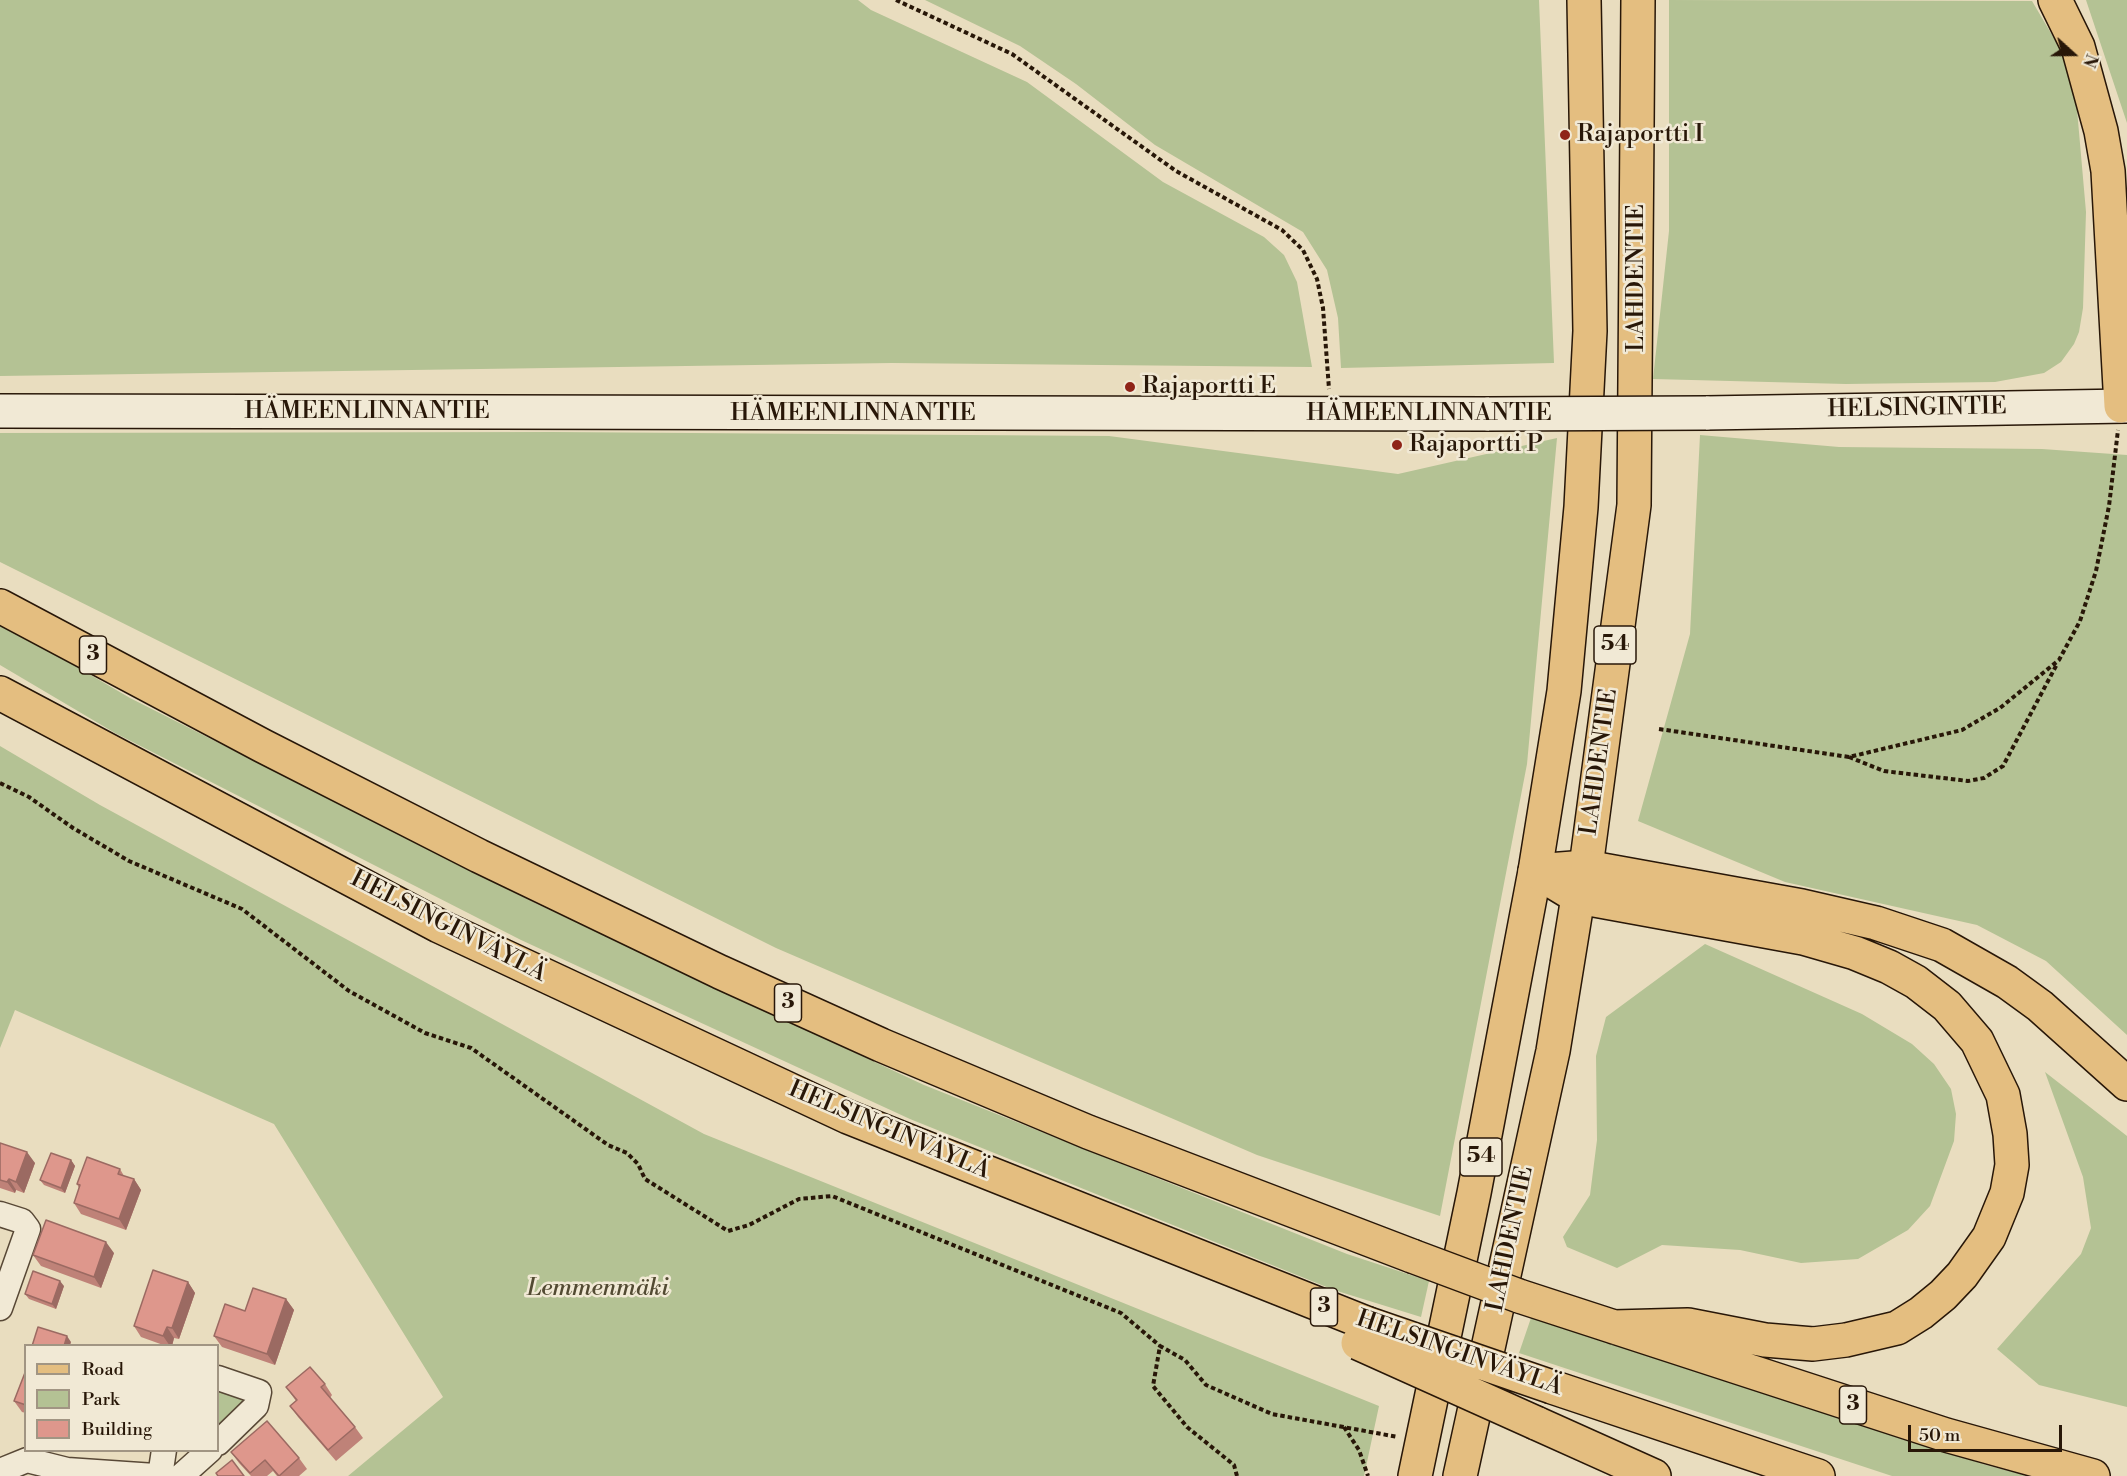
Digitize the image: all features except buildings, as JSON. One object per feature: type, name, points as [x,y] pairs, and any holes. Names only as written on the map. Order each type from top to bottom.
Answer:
[{"type":"main road","name":"LAHDENTIE","points":[[1415,1476],[1474,1193],[1535,871],[1564,691],[1581,507],[1590,331],[1584,0]]},
{"type":"main road","name":"LAHDENTIE","points":[[1460,1476],[1553,1051],[1582,882],[1634,505],[1638,0]]},
{"type":"main road","points":[[2055,0],[2078,47],[2101,131],[2108,171],[2124,405]]},
{"type":"main road","name":"HELSINGINTIE","points":[[1706,413],[2124,405]]},
{"type":"main road","name":"HÄMEENLINNANTIE","points":[[0,411],[1331,415],[1706,413]]},
{"type":"main road","name":"3","points":[[0,606],[263,746],[479,856],[720,972],[881,1045],[1088,1132],[1519,1296],[1946,1435],[2093,1476]]},
{"type":"main road","name":"HELSINGINVÄYLÄ","points":[[0,693],[439,926],[848,1117],[1281,1291],[1362,1333],[1552,1387],[1818,1476]]},
{"type":"main road","points":[[1535,871],[1803,938],[1855,953],[1889,967],[1916,982],[1947,1006],[1977,1041],[2003,1095],[2010,1134],[2012,1165],[2007,1193],[1989,1237],[1962,1275],[1943,1294],[1921,1313],[1897,1328],[1845,1340],[1813,1344],[1766,1340],[1688,1325],[1614,1327]]},
{"type":"main road","points":[[1582,882],[1802,906],[1876,923],[1942,945],[2007,982],[2040,1006],[2127,1084]]},
{"type":"main road","points":[[1362,1333],[1536,1423],[1654,1476]]},
{"type":"street","points":[[0,1214],[22,1221],[28,1229],[0,1308]]},
{"type":"street","points":[[219,1378],[259,1392],[256,1406],[219,1442]]},
{"type":"street","points":[[160,1476],[164,1452]]},
{"type":"street","points":[[181,1476],[208,1452]]},
{"type":"street","points":[[0,1472],[27,1460],[67,1470],[155,1476]]},
{"type":"path","points":[[896,0],[1012,54],[1176,171],[1282,230],[1303,250],[1317,279],[1323,308],[1331,415]]},
{"type":"path","points":[[1659,729],[1849,757],[1884,771],[1968,781],[1984,778],[2003,766],[2080,621],[2096,571],[2109,506],[2124,405]]},
{"type":"path","points":[[1849,757],[1962,730],[2000,708],[2059,660]]},
{"type":"path","points":[[0,783],[28,796],[73,828],[129,861],[242,909],[349,991],[425,1033],[471,1048],[608,1145],[627,1153],[638,1164],[645,1179],[728,1231],[749,1225],[799,1199],[832,1196],[1121,1313],[1160,1346],[1185,1360],[1206,1385],[1272,1414],[1422,1442]]},
{"type":"path","points":[[1160,1346],[1153,1386],[1187,1427],[1234,1465],[1238,1476]]},
{"type":"path","points":[[1344,1427],[1359,1450],[1368,1476]]},
{"type":"green space","points":[[0,0],[858,0],[871,10],[1027,82],[1163,182],[1264,237],[1284,255],[1297,282],[1312,367],[892,363],[0,376]]},
{"type":"green space","points":[[925,0],[1539,0],[1554,363],[1341,368],[1338,318],[1327,270],[1303,232],[1155,145],[1076,84],[1020,46]]},
{"type":"green space","points":[[1669,0],[2032,1],[2065,57],[2076,98],[2086,212],[2083,308],[2079,332],[2074,344],[2061,362],[2044,373],[1995,382],[1846,384],[1653,379],[1669,231]]},
{"type":"green space","points":[[2086,0],[2127,0],[2127,123]]},
{"type":"green space","points":[[552,432],[1109,436],[1398,474],[1557,438],[1527,764],[1440,1216],[1257,1155],[776,948],[0,562],[0,433]]},
{"type":"green space","points":[[1700,435],[1839,447],[2042,449],[2127,455],[2127,1035],[2046,961],[1977,925],[1785,882],[1638,821],[1690,634]]},
{"type":"green space","points":[[0,622],[130,698],[537,904],[924,1085],[1347,1254],[1429,1281],[1421,1317],[1334,1290],[910,1119],[521,940],[115,733],[0,665]]},
{"type":"green space","name":"Lemmenmäki","points":[[0,746],[100,805],[704,1134],[1379,1406],[1364,1476],[348,1476],[443,1397],[274,1124],[15,1010],[0,1048]]},
{"type":"green space","points":[[1705,944],[1862,1014],[1912,1044],[1934,1064],[1951,1089],[1956,1114],[1954,1141],[1930,1206],[1908,1230],[1858,1259],[1801,1263],[1740,1250],[1662,1245],[1617,1268],[1567,1247],[1563,1237],[1590,1195],[1597,1140],[1596,1056],[1606,1017]]},
{"type":"green space","points":[[2045,1072],[2127,1136],[2127,1407],[2039,1385],[1997,1349],[2081,1254],[2091,1228],[2083,1177]]},
{"type":"green space","points":[[1532,1315],[1986,1465],[2028,1476],[1892,1476],[1519,1353]]},
{"type":"green space","points":[[219,1384],[243,1396],[246,1404],[219,1432]]},
{"type":"place","name":"Rajaportti I","points":[[1565,135]]},
{"type":"place","name":"Rajaportti E","points":[[1130,387]]},
{"type":"place","name":"Rajaportti P","points":[[1397,445]]}]
